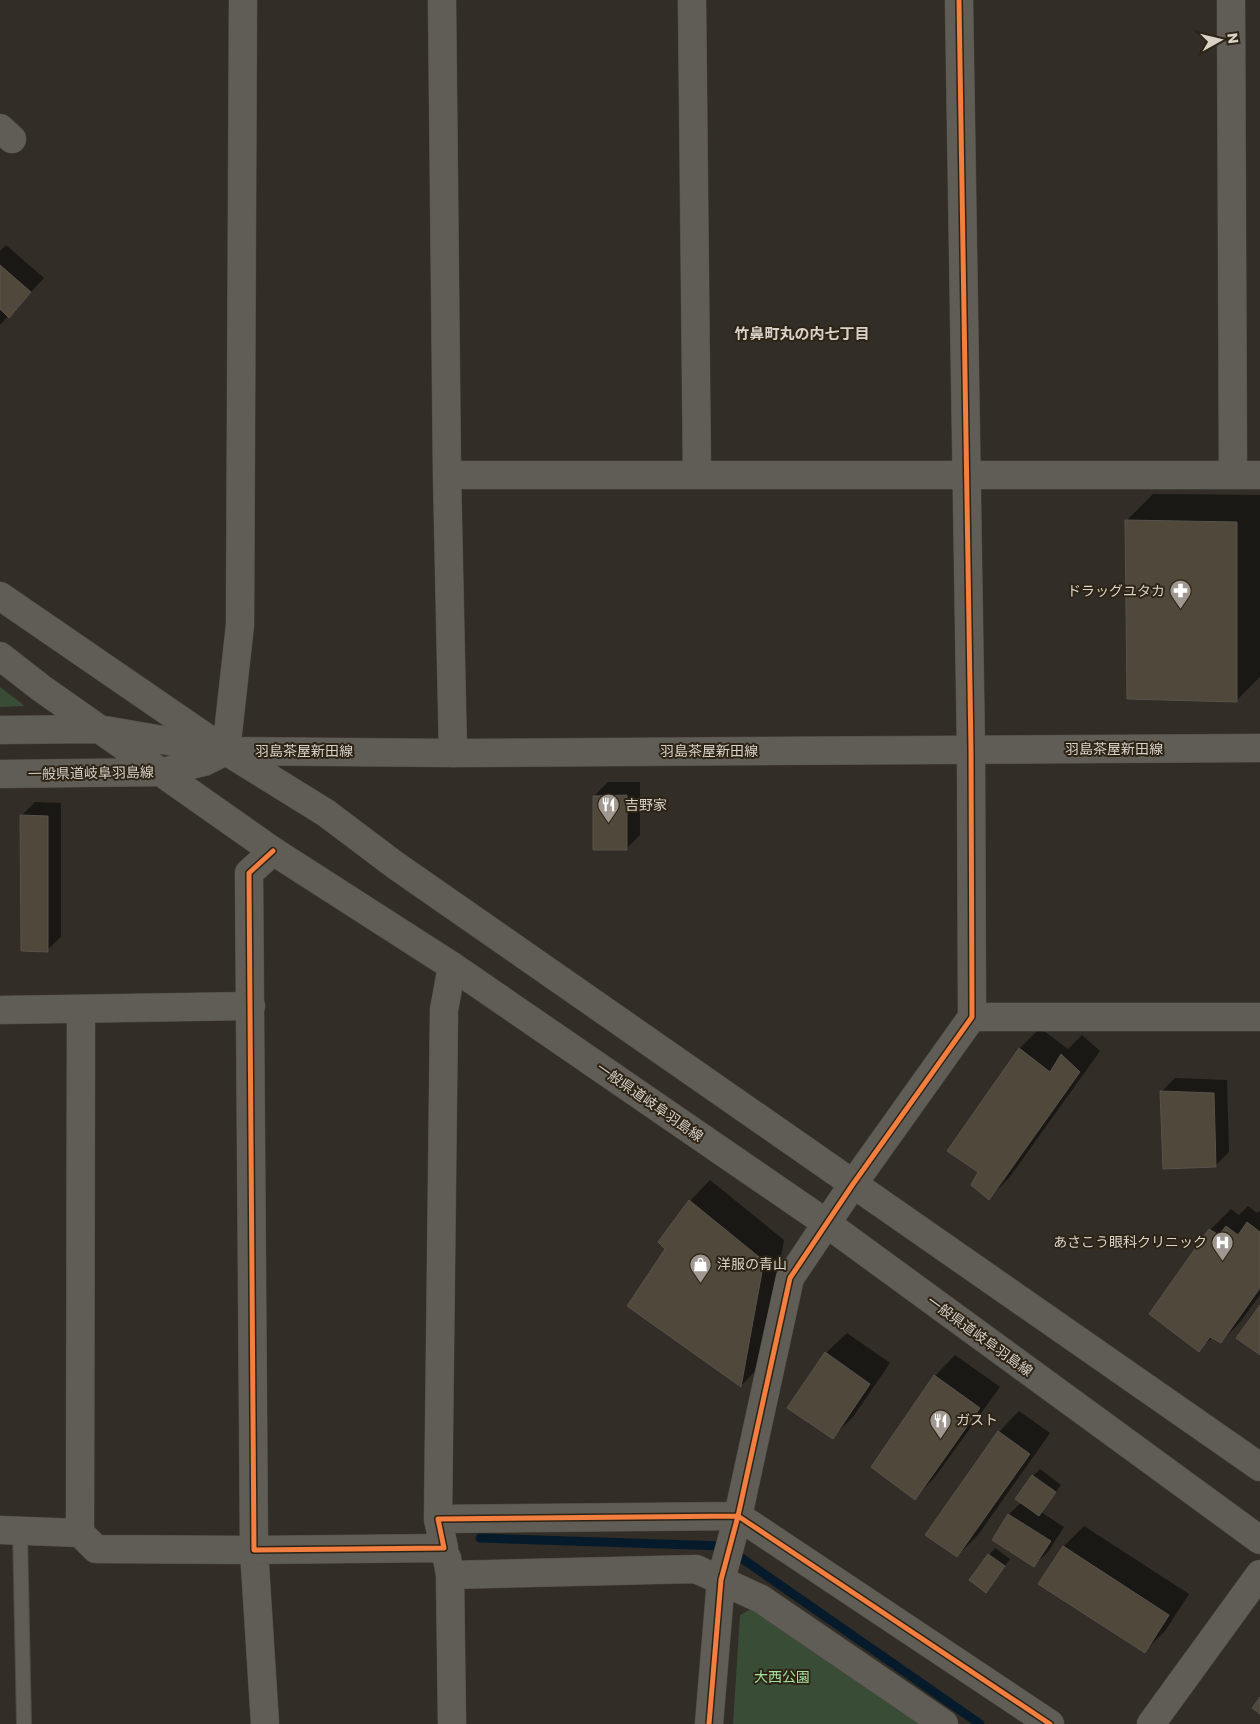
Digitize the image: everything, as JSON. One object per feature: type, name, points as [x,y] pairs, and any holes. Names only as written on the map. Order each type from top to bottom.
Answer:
[{"type":"street","points":[[226,751],[240,624],[243,0]]},
{"type":"street","points":[[442,0],[447,475],[453,753]]},
{"type":"street","points":[[692,0],[697,475]]},
{"type":"street","points":[[709,1724],[723,1572],[790,1278],[853,1184],[972,1016],[970,750],[958,0]]},
{"type":"street","points":[[1230,0],[1233,475]]},
{"type":"street","points":[[447,475],[1260,475]]},
{"type":"street","points":[[0,596],[226,751],[326,813],[395,865],[1260,1467]]},
{"type":"street","points":[[0,656],[99,729],[162,772]]},
{"type":"street","points":[[0,730],[99,729],[226,751]]},
{"type":"street","name":"羽島茶屋新田線","points":[[162,772],[204,762],[226,751],[453,753],[1260,748]]},
{"type":"street","name":"一般県道岐阜羽島線","points":[[0,774],[162,772],[273,851],[452,966],[826,1224],[1260,1540]]},
{"type":"street","points":[[265,1724],[254,1550],[249,873],[273,851]]},
{"type":"street","points":[[452,966],[444,1010],[438,1519],[450,1576],[452,1724]]},
{"type":"street","points":[[0,1010],[250,1006]]},
{"type":"street","points":[[80,1533],[81,1010]]},
{"type":"street","points":[[972,1016],[1260,1017]]},
{"type":"street","points":[[438,1519],[735,1526],[1050,1724]]},
{"type":"street","points":[[10,1530],[80,1533],[96,1549],[444,1548]]},
{"type":"street","points":[[450,1576],[696,1569],[723,1572],[937,1722]]},
{"type":"street","points":[[1151,1724],[1260,1574]]},
{"type":"lane","points":[[10,1530],[24,1724]]},
{"type":"green space","points":[[0,687],[25,706],[0,707]]},
{"type":"green space","name":"大西公園","points":[[759,1605],[923,1724],[733,1724],[740,1615]]},
{"type":"building","points":[[0,265],[31,292],[9,318],[0,309]]},
{"type":"building","name":"ドラッグユタカ","points":[[1125,520],[1237,522],[1237,702],[1127,699]]},
{"type":"building","points":[[627,795],[627,850],[593,850],[593,796]]},
{"type":"building","points":[[20,815],[48,816],[48,952],[21,951]]},
{"type":"building","points":[[1019,1048],[1050,1072],[1061,1054],[1080,1072],[989,1200],[971,1185],[978,1172],[947,1151]]},
{"type":"building","points":[[1160,1091],[1214,1093],[1216,1167],[1163,1169]]},
{"type":"building","name":"洋服の青山","points":[[689,1200],[764,1261],[741,1387],[627,1306],[665,1249],[658,1242]]},
{"type":"building","name":"あさこう眼科クリニック","points":[[1247,1222],[1260,1232],[1260,1288],[1221,1343],[1210,1337],[1199,1352],[1149,1314],[1209,1229],[1219,1235],[1226,1226],[1238,1235]]},
{"type":"building","points":[[1260,1305],[1260,1355],[1236,1338]]},
{"type":"building","points":[[825,1352],[870,1384],[833,1439],[787,1408]]},
{"type":"building","points":[[934,1375],[980,1408],[915,1500],[871,1467]]},
{"type":"building","points":[[998,1431],[1030,1454],[957,1557],[925,1535]]},
{"type":"building","points":[[1032,1475],[1056,1492],[1039,1516],[1015,1499]]},
{"type":"building","points":[[1008,1514],[1051,1541],[1034,1567],[992,1540]]},
{"type":"building","points":[[1063,1546],[1169,1615],[1145,1653],[1038,1584]]},
{"type":"building","points":[[988,1554],[1005,1566],[986,1593],[969,1580]]},
{"type":"building","points":[[1260,1697],[1260,1714],[1252,1708]]},
{"type":"waterway","points":[[480,1538],[724,1546],[980,1724]]},
{"type":"cycle path","points":[[709,1724],[721,1580],[738,1516],[790,1278],[853,1184],[972,1017],[971,750],[959,0]]},
{"type":"cycle path","points":[[273,851],[249,873],[254,1550],[444,1548],[438,1519],[738,1516],[1050,1724]]},
{"type":"place","name":"ドラッグユタカ","points":[[1181,610]]},
{"type":"place","name":"吉野家","points":[[609,824]]},
{"type":"place","name":"あさこう眼科クリニック","points":[[1223,1261]]},
{"type":"place","name":"洋服の青山","points":[[701,1283]]},
{"type":"place","name":"ガスト","points":[[940,1439]]},
{"type":"district","name":"竹鼻町丸の内七丁目","points":[[802,333]]}]
